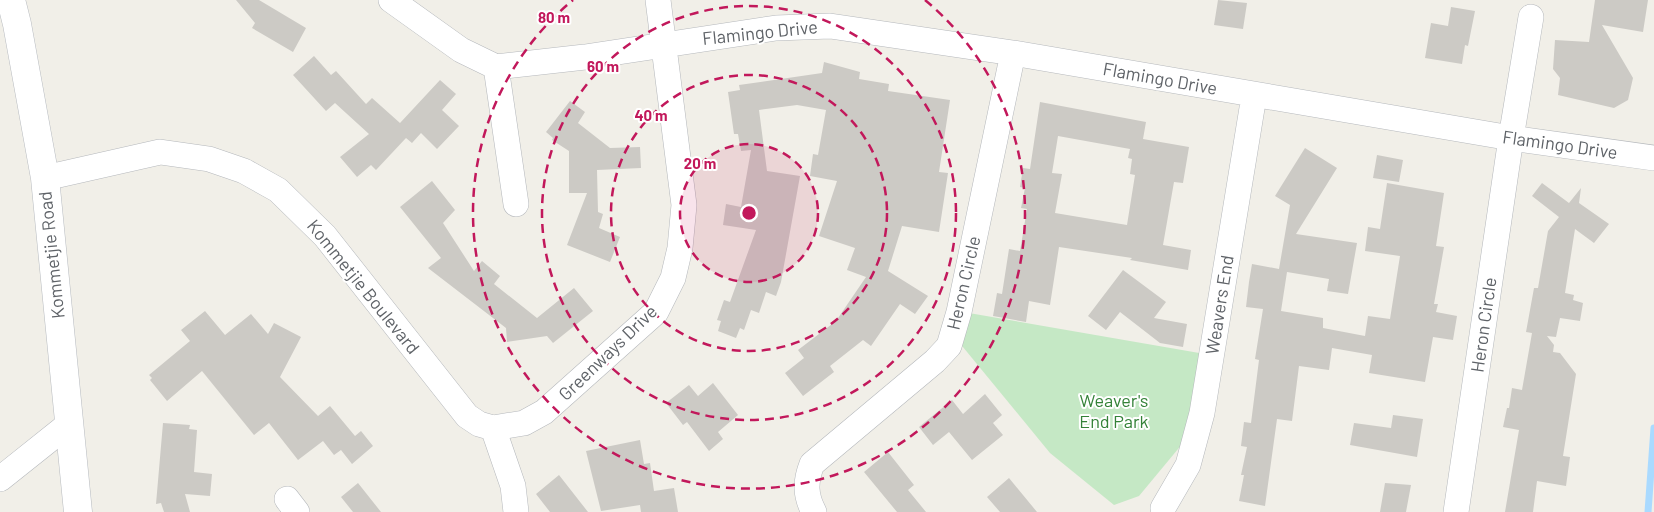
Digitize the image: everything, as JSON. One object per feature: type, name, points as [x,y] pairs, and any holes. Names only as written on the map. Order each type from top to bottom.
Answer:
[{"type":"main road","name":"Kommetjie Road","points":[[11,0],[17,24],[44,178],[78,512]]},
{"type":"street","points":[[391,0],[461,50],[496,67],[516,204]]},
{"type":"street","name":"Greenways Drive","points":[[493,428],[524,422],[544,412],[566,394],[656,312],[673,278],[680,248],[684,205],[665,43],[658,0]]},
{"type":"street","name":"Heron Circle","points":[[1456,512],[1511,138],[1532,17]]},
{"type":"street","name":"Flamingo Drive","points":[[496,67],[585,57],[665,43],[776,28],[830,26],[1013,53],[1254,96],[1511,138],[1654,158]]},
{"type":"street","name":"Heron Circle","points":[[814,512],[808,500],[806,488],[807,477],[812,464],[935,361],[948,346],[959,312],[1013,53]]},
{"type":"street","name":"Weavers End","points":[[1163,508],[1188,465],[1202,413],[1254,96]]},
{"type":"street","name":"Kommetjie Boulevard","points":[[44,178],[160,152],[208,159],[244,171],[278,190],[325,236],[467,416],[479,424],[493,428]]},
{"type":"street","points":[[0,479],[69,424]]},
{"type":"street","points":[[493,428],[513,486],[516,512]]},
{"type":"green space","name":"Weaver's End Park","points":[[969,313],[1205,354],[1188,437],[1139,496],[1114,505],[1050,453],[958,341]]},
{"type":"building","points":[[236,0],[259,0],[306,28],[293,52],[252,28],[255,23]]},
{"type":"building","points":[[1218,0],[1247,3],[1243,29],[1214,25]]},
{"type":"building","points":[[1595,0],[1648,0],[1643,32],[1602,25],[1633,78],[1628,100],[1614,108],[1558,95],[1560,78],[1553,69],[1555,40],[1589,42]]},
{"type":"building","points":[[1451,7],[1475,11],[1468,46],[1465,45],[1462,64],[1425,58],[1431,23],[1448,26]]},
{"type":"building","points":[[314,56],[331,75],[336,71],[366,104],[372,98],[400,123],[440,80],[456,94],[442,110],[459,126],[437,149],[421,133],[412,143],[406,138],[376,170],[371,165],[357,177],[340,157],[369,134],[335,103],[326,111],[293,75]]},
{"type":"building","points":[[824,62],[860,72],[859,79],[889,84],[888,91],[950,100],[939,172],[948,173],[939,232],[902,226],[888,271],[928,296],[915,314],[900,304],[871,346],[863,340],[830,366],[834,372],[803,396],[785,373],[804,358],[798,350],[836,321],[866,277],[847,270],[855,248],[819,236],[837,181],[810,176],[813,154],[818,155],[826,110],[797,105],[759,110],[767,171],[800,176],[781,282],[776,296],[766,292],[759,313],[751,310],[744,330],[740,328],[736,338],[718,331],[721,321],[717,320],[724,300],[730,302],[756,230],[723,225],[726,204],[741,207],[751,150],[741,151],[738,134],[734,134],[728,92],[740,90],[739,85],[822,73]]},
{"type":"building","points":[[570,101],[585,112],[578,123],[610,148],[640,147],[641,168],[597,170],[598,212],[603,214],[599,228],[620,237],[610,262],[567,245],[587,193],[569,193],[569,151],[552,140],[553,138],[546,132]]},
{"type":"building","points":[[1040,102],[1146,122],[1143,139],[1189,147],[1183,183],[1174,182],[1163,245],[1191,250],[1188,270],[1130,260],[1132,258],[1059,247],[1050,305],[1029,301],[1026,322],[993,316],[997,293],[1002,294],[1009,249],[1020,251],[1027,209],[1021,208],[1025,188],[1020,187],[1023,168],[1030,169]],"holes":[[[1058,136],[1130,149],[1128,158],[1132,159],[1130,174],[1135,175],[1127,225],[1055,213],[1062,174],[1052,173]]]},
{"type":"building","points":[[1305,148],[1337,168],[1296,234],[1357,243],[1348,294],[1327,291],[1329,279],[1287,272],[1281,311],[1323,318],[1323,328],[1365,336],[1368,316],[1390,319],[1400,256],[1365,251],[1368,227],[1380,229],[1387,183],[1444,193],[1436,246],[1444,247],[1434,304],[1438,304],[1436,312],[1457,316],[1453,340],[1433,337],[1425,382],[1369,373],[1372,355],[1332,348],[1329,370],[1299,366],[1292,421],[1277,419],[1265,506],[1239,501],[1244,475],[1241,475],[1247,447],[1241,446],[1244,422],[1251,423],[1259,360],[1255,359],[1263,309],[1246,307],[1252,264],[1279,269],[1290,205],[1275,196]]},
{"type":"building","points":[[1377,155],[1403,160],[1399,182],[1373,178]]},
{"type":"building","points":[[432,181],[455,210],[443,223],[474,271],[482,261],[500,276],[494,284],[537,318],[574,288],[593,311],[553,343],[547,336],[507,342],[506,328],[428,268],[441,258],[400,207]]},
{"type":"building","points":[[1542,183],[1569,203],[1581,188],[1579,203],[1609,224],[1594,243],[1575,229],[1565,293],[1574,295],[1573,300],[1583,303],[1580,321],[1560,318],[1556,337],[1547,336],[1554,345],[1553,352],[1560,353],[1576,374],[1563,456],[1570,457],[1566,486],[1537,481],[1533,512],[1505,512],[1519,430],[1503,427],[1507,408],[1509,408],[1512,388],[1522,390],[1532,333],[1526,332],[1534,288],[1538,288],[1548,231],[1559,217],[1532,196]]},
{"type":"building","points":[[1123,270],[1166,302],[1154,318],[1187,324],[1183,347],[1160,343],[1120,312],[1106,330],[1088,316]]},
{"type":"building","points":[[205,311],[225,335],[251,314],[268,334],[274,323],[301,337],[280,377],[318,416],[330,406],[355,436],[361,431],[373,446],[352,464],[341,450],[334,455],[323,441],[298,460],[269,423],[254,435],[202,371],[167,401],[150,380],[152,378],[149,375],[190,341],[181,330]]},
{"type":"building","points":[[713,383],[738,415],[718,432],[723,439],[709,451],[687,422],[683,425],[666,403],[689,385],[698,396]]},
{"type":"building","points":[[985,394],[1002,415],[993,423],[1003,435],[972,460],[949,432],[933,445],[919,427],[952,400],[963,414]]},
{"type":"building","points":[[1393,415],[1423,419],[1417,457],[1350,445],[1354,423],[1391,428]]},
{"type":"building","points":[[163,423],[190,425],[189,429],[197,430],[194,472],[212,474],[210,496],[185,494],[190,512],[164,512],[161,503],[156,504]]},
{"type":"building","points":[[640,440],[644,464],[650,463],[654,491],[674,488],[678,512],[641,512],[640,505],[601,511],[586,451]]},
{"type":"building","points":[[888,452],[914,485],[908,490],[926,512],[897,512],[864,472]]},
{"type":"building","points":[[559,475],[588,512],[550,512],[536,494]]},
{"type":"building","points":[[1009,478],[1037,512],[1000,512],[987,497]]},
{"type":"building","points":[[358,483],[381,512],[353,512],[341,497]]},
{"type":"building","points":[[1385,483],[1411,485],[1406,512],[1380,512]]},
{"type":"waterway","points":[[1648,512],[1654,428]]}]
